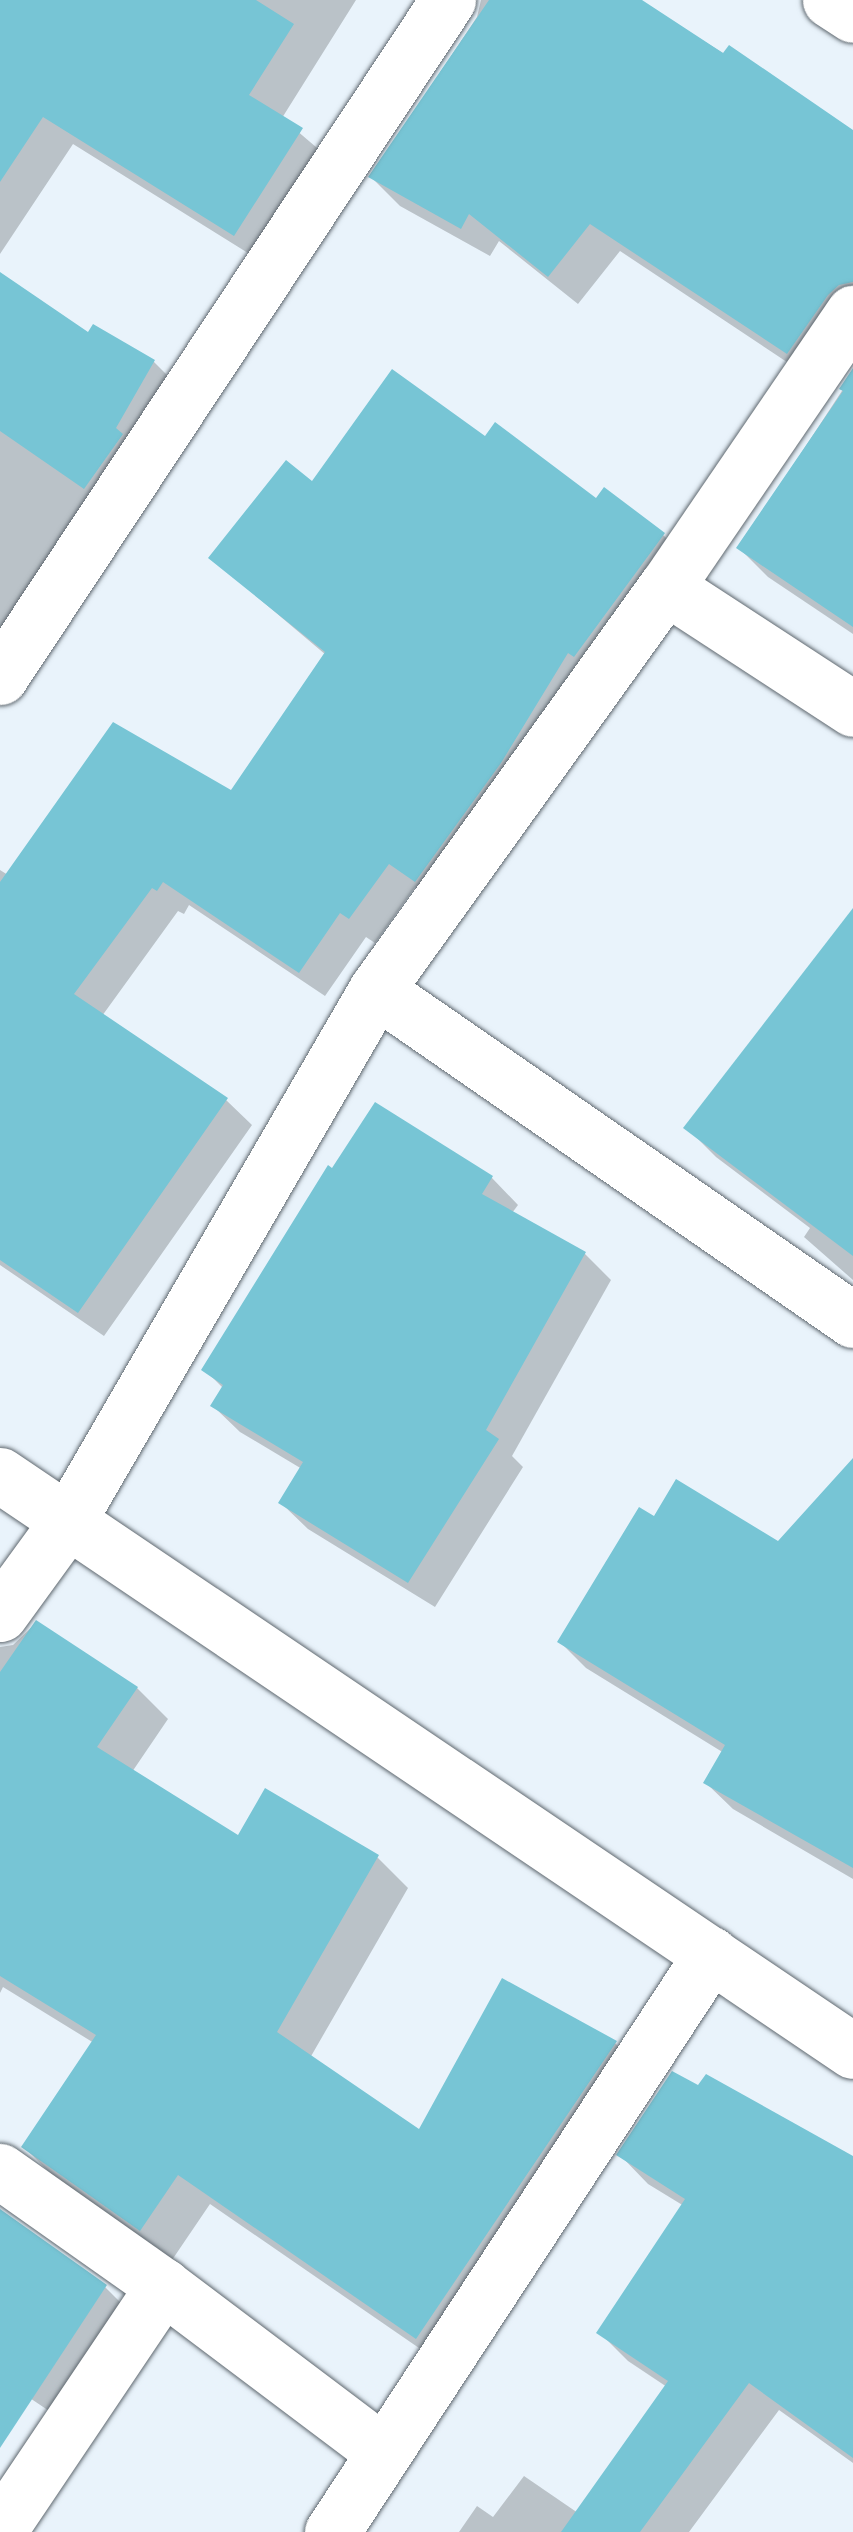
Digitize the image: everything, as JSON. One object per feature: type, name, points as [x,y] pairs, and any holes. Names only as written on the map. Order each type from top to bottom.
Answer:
[{"type":"street","points":[[0,677],[448,0]]},
{"type":"street","points":[[830,0],[853,15]]},
{"type":"street","points":[[0,1614],[68,1519],[376,990],[666,587],[853,313]]},
{"type":"street","points":[[666,587],[853,709]]},
{"type":"street","points":[[376,990],[853,1320]]},
{"type":"street","points":[[0,1475],[853,2051]]},
{"type":"street","points":[[332,2532],[712,1954]]},
{"type":"street","points":[[0,2171],[164,2286],[382,2452]]},
{"type":"street","points":[[0,2529],[164,2286]]},
{"type":"building","points":[[0,0],[256,0],[294,24],[249,95],[303,128],[234,236],[43,117],[0,182]]},
{"type":"building","points":[[489,0],[642,0],[723,53],[729,45],[853,130],[853,282],[839,285],[828,295],[787,354],[590,224],[548,277],[469,214],[461,229],[368,177]]},
{"type":"building","points":[[0,272],[88,332],[93,324],[155,360],[116,428],[123,434],[84,489],[0,431]]},
{"type":"building","points":[[853,368],[853,627],[736,548],[843,391],[839,389]]},
{"type":"building","points":[[392,369],[485,436],[495,422],[596,498],[604,487],[665,533],[574,657],[568,653],[501,763],[415,882],[389,864],[349,919],[340,913],[299,973],[163,882],[157,891],[152,888],[74,994],[228,1098],[78,1313],[0,1260],[0,882],[113,722],[231,790],[325,652],[208,558],[286,460],[312,481]]},
{"type":"building","points":[[853,908],[853,1256],[683,1128]]},
{"type":"building","points":[[375,1102],[493,1176],[482,1194],[586,1252],[486,1430],[499,1439],[408,1583],[278,1503],[303,1462],[210,1406],[223,1385],[201,1370],[328,1165],[332,1168]]},
{"type":"building","points":[[853,1458],[853,1868],[703,1783],[725,1745],[557,1642],[639,1507],[654,1516],[676,1479],[778,1541]]},
{"type":"building","points":[[36,1620],[138,1687],[97,1747],[238,1835],[265,1788],[379,1855],[277,2032],[419,2129],[502,1978],[617,2041],[416,2339],[178,2175],[140,2231],[21,2147],[96,2035],[0,1976],[0,1672]]},
{"type":"building","points":[[672,2071],[698,2085],[706,2074],[853,2156],[853,2458],[749,2383],[640,2532],[561,2532],[668,2381],[596,2333],[685,2199],[616,2155]]},
{"type":"building","points":[[0,2209],[107,2285],[0,2448]]}]
